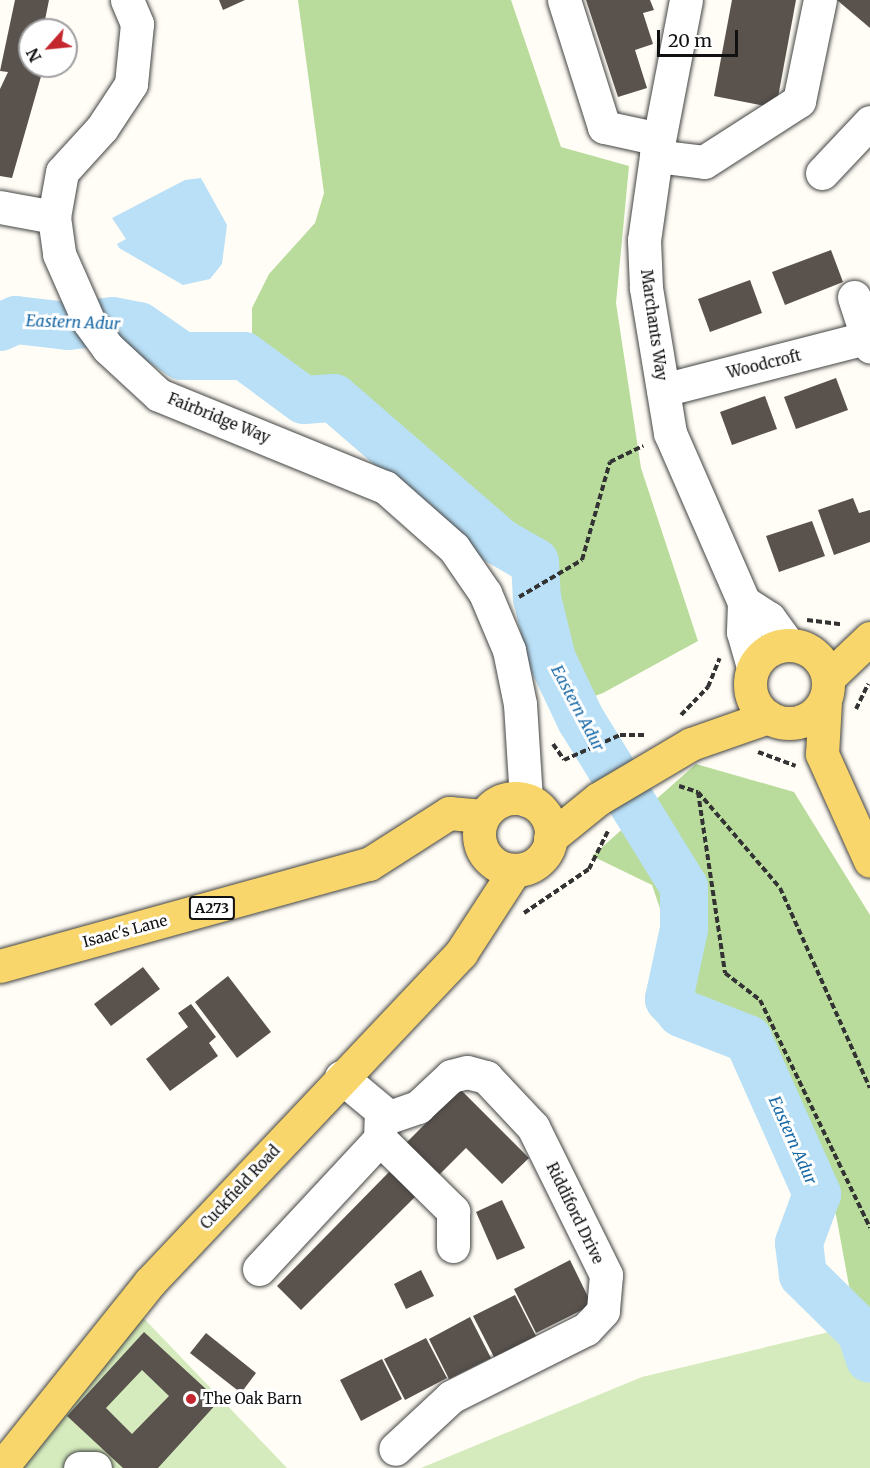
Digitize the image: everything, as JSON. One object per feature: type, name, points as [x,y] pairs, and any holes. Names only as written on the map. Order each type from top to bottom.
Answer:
[{"type":"main road","points":[[800,638],[826,689],[822,754],[870,861]]},
{"type":"main road","points":[[822,754],[809,747],[782,720],[757,708],[752,673],[762,655],[800,638],[867,640]]},
{"type":"main road","points":[[782,720],[826,689],[867,640]]},
{"type":"main road","name":"A273","points":[[550,838],[605,811],[655,778],[681,732],[752,673]]},
{"type":"main road","name":"A273","points":[[681,732],[782,720]]},
{"type":"main road","name":"A273","points":[[505,828],[605,811]]},
{"type":"main road","name":"Isaac's Lane","points":[[0,966],[369,864],[418,837],[450,813],[505,828]]},
{"type":"main road","points":[[549,825],[550,838],[539,861],[505,828],[549,825]]},
{"type":"main road","name":"Cuckfield Road","points":[[1,1468],[150,1282],[341,1077],[461,953],[501,916],[505,828]]},
{"type":"street","name":"Fairbridge Way","points":[[127,0],[137,24],[131,84],[102,128],[62,172],[54,217],[59,255],[78,298],[108,348],[159,395],[385,487],[433,526],[468,565],[502,628],[518,684],[522,745],[505,828]]},
{"type":"street","points":[[564,0],[604,127],[658,148],[704,162],[799,101],[820,0]]},
{"type":"street","name":"Marchants Way","points":[[686,0],[658,148],[645,276],[670,433],[744,602],[743,632],[752,673]]},
{"type":"street","points":[[822,173],[870,122]]},
{"type":"street","points":[[0,207],[54,217]]},
{"type":"street","points":[[854,297],[868,342]]},
{"type":"street","name":"Woodcroft","points":[[663,390],[868,342]]},
{"type":"street","points":[[744,602],[800,638]]},
{"type":"street","name":"Riddiford Drive","points":[[380,1126],[409,1113],[451,1076],[467,1072],[486,1077],[533,1127],[606,1275],[607,1288],[603,1311],[586,1329],[451,1397],[395,1449]]},
{"type":"street","points":[[341,1077],[453,1211],[453,1246]]},
{"type":"street","points":[[259,1269],[380,1126]]},
{"type":"street","points":[[80,1468],[95,1468]]},
{"type":"path","points":[[519,597],[567,572],[582,560],[610,462],[670,433]]},
{"type":"path","points":[[800,638],[853,625],[867,640]]},
{"type":"path","points":[[681,732],[708,687],[723,649]]},
{"type":"path","points":[[855,713],[870,680]]},
{"type":"path","points":[[581,755],[620,735],[655,730]]},
{"type":"path","points":[[655,778],[698,792],[780,888],[870,1088]]},
{"type":"path","points":[[698,792],[725,973],[760,1000],[870,1228]]},
{"type":"path","points":[[501,916],[589,869],[605,811]]},
{"type":"green space","points":[[298,0],[511,0],[561,147],[629,166],[616,303],[641,468],[698,641],[603,693],[574,704],[542,562],[474,523],[366,429],[238,341],[252,333],[252,308],[269,274],[315,223],[324,193]]},
{"type":"green space","points":[[696,764],[794,792],[870,915],[870,1353],[859,1340],[836,1215],[739,1012],[688,991],[652,885],[592,856]]},
{"type":"green space","points":[[131,1305],[287,1468],[1,1468]]},
{"type":"green space","points":[[829,1332],[870,1363],[870,1468],[421,1468],[642,1377]]},
{"type":"water","points":[[201,178],[227,225],[222,264],[210,279],[183,285],[119,248],[117,244],[126,239],[112,218],[185,180]]},
{"type":"building","points":[[15,0],[49,0],[45,18],[18,18],[18,78],[41,78],[12,178],[0,176],[0,89],[8,72],[0,71]]},
{"type":"building","points":[[219,0],[245,0],[223,10]]},
{"type":"building","points":[[586,0],[650,0],[654,10],[643,13],[653,44],[635,50],[647,88],[618,97]]},
{"type":"building","points":[[732,0],[796,0],[776,108],[714,96]]},
{"type":"building","points":[[837,0],[870,0],[870,28]]},
{"type":"building","points":[[831,250],[843,282],[785,305],[772,272]]},
{"type":"building","points":[[750,280],[762,313],[710,332],[698,299]]},
{"type":"building","points":[[836,378],[848,410],[796,429],[784,397]]},
{"type":"building","points":[[765,396],[777,429],[732,445],[720,412]]},
{"type":"building","points":[[853,498],[859,513],[870,510],[870,542],[834,555],[818,510]]},
{"type":"building","points":[[812,521],[825,556],[779,572],[766,536]]},
{"type":"building","points":[[143,967],[160,989],[111,1026],[94,1004]]},
{"type":"building","points":[[228,976],[271,1032],[237,1058],[195,1002]]},
{"type":"building","points":[[191,1004],[216,1037],[209,1043],[218,1056],[170,1091],[146,1059],[188,1027],[178,1013]]},
{"type":"building","points":[[460,1089],[529,1158],[502,1184],[466,1148],[437,1177],[405,1144]]},
{"type":"building","points":[[391,1170],[417,1195],[301,1310],[277,1286]]},
{"type":"building","points":[[502,1200],[525,1248],[497,1260],[476,1212]]},
{"type":"building","points":[[570,1260],[592,1305],[536,1333],[514,1289]]},
{"type":"building","points":[[421,1270],[434,1296],[406,1309],[394,1284]]},
{"type":"building","points":[[515,1295],[536,1336],[494,1357],[473,1316]]},
{"type":"building","points":[[470,1317],[491,1358],[449,1379],[429,1339]]},
{"type":"building","name":"The Oak Barn","points":[[144,1332],[219,1401],[158,1468],[123,1468],[67,1416]],"holes":[[[142,1370],[169,1396],[132,1434],[106,1408]]]},
{"type":"building","points":[[206,1333],[256,1373],[241,1393],[190,1353]]},
{"type":"building","points":[[426,1338],[447,1378],[405,1400],[384,1359]]},
{"type":"building","points":[[382,1359],[402,1399],[361,1421],[340,1380]]},
{"type":"waterway","name":"Eastern Adur","points":[[0,327],[16,320],[68,326],[113,321],[139,326],[182,356],[244,356],[304,400],[334,398],[500,542],[535,562],[537,598],[552,659],[581,720],[684,887],[684,929],[669,999],[681,1013],[748,1039],[817,1194],[799,1243],[803,1275],[861,1332],[870,1359]]},
{"type":"place","name":"The Oak Barn","points":[[191,1399]]}]
